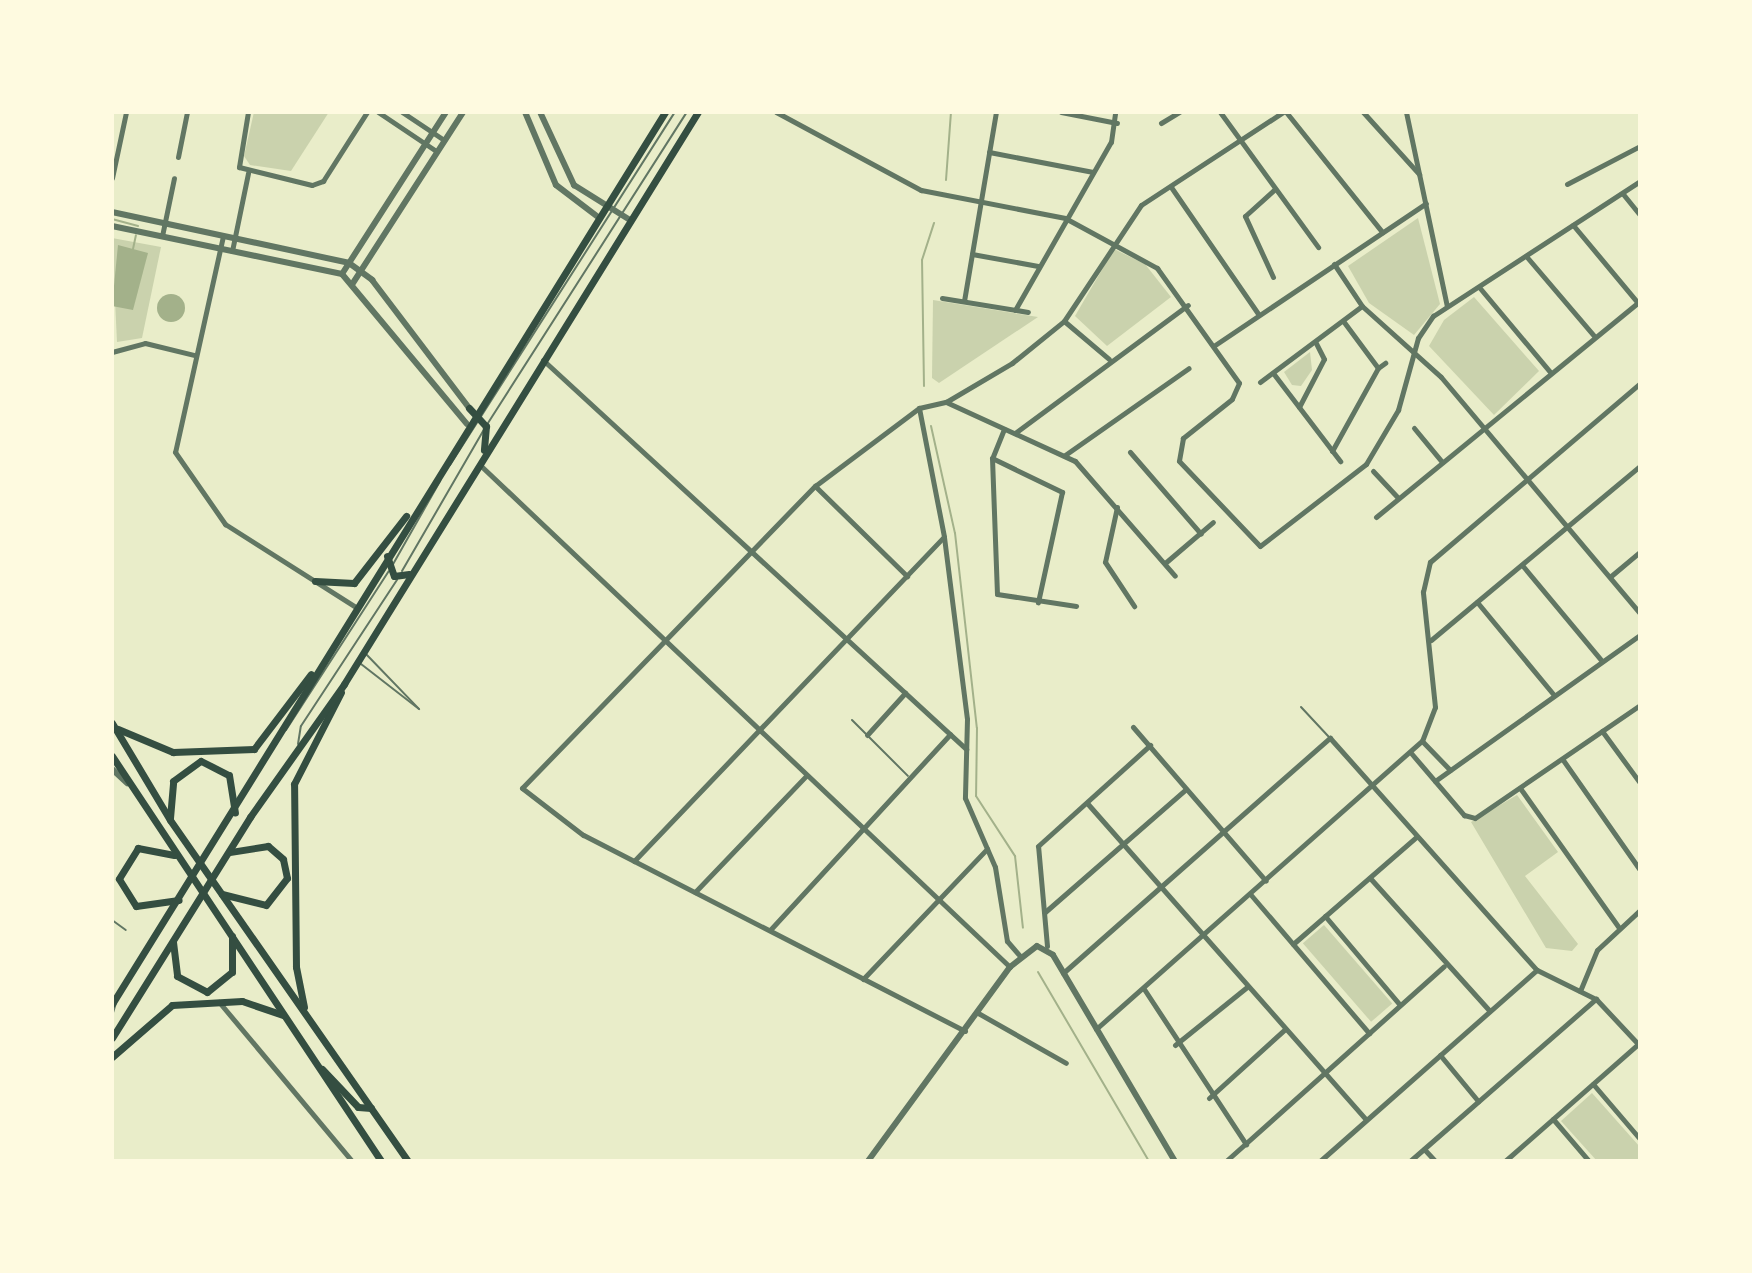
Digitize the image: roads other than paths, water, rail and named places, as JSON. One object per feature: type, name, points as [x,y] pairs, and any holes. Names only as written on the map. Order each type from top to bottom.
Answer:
[{"type":"main road","points":[[112,1004],[235,814],[322,660],[418,503],[598,217],[607,210],[665,112]]},
{"type":"main road","points":[[306,1013],[296,967],[294,784],[344,684],[409,574],[543,360],[626,218],[698,112]]},
{"type":"main road","points":[[474,414],[486,426],[483,456]]},
{"type":"main road","points":[[315,581],[336,588],[354,583],[418,503]]},
{"type":"main road","points":[[387,555],[390,570],[398,578],[409,574]]},
{"type":"main road","points":[[113,725],[165,751],[254,749],[322,660]]},
{"type":"main road","points":[[113,1035],[298,746],[344,684]]},
{"type":"main road","points":[[113,725],[170,820],[408,1161]]},
{"type":"main road","points":[[112,756],[381,1161]]},
{"type":"main road","points":[[170,820],[173,781],[201,761],[229,775],[235,814]]},
{"type":"main road","points":[[220,893],[266,905],[287,878],[286,864],[268,846],[229,852]]},
{"type":"main road","points":[[178,856],[138,848],[119,879],[136,906],[181,899]]},
{"type":"main road","points":[[173,940],[177,976],[207,992],[232,972],[232,935]]},
{"type":"main road","points":[[112,1057],[166,1008],[219,1001],[255,1003],[287,1018]]},
{"type":"main road","points":[[320,1068],[358,1107],[371,1108]]},
{"type":"street","points":[[112,178],[126,112]]},
{"type":"street","points":[[178,157],[187,112]]},
{"type":"street","points":[[248,112],[236,161],[248,173],[319,183],[367,112]]},
{"type":"street","points":[[378,112],[436,151]]},
{"type":"street","points":[[402,112],[444,140]]},
{"type":"street","points":[[342,274],[446,112]]},
{"type":"street","points":[[353,283],[463,112]]},
{"type":"street","points":[[525,112],[556,185],[598,217]]},
{"type":"street","points":[[540,112],[567,176],[607,210],[626,218]]},
{"type":"street","points":[[776,112],[921,190],[1065,218],[1116,240],[1157,268],[1188,305],[1233,371],[1236,395],[1183,438],[1177,453],[1241,533],[1263,545],[1366,464],[1398,410],[1415,349],[1425,326],[1447,306],[1640,181]]},
{"type":"street","points":[[964,301],[996,112]]},
{"type":"street","points":[[1061,112],[1117,123]]},
{"type":"street","points":[[1015,310],[1093,172],[1117,123],[1115,112]]},
{"type":"street","points":[[1161,123],[1178,112]]},
{"type":"street","points":[[1220,112],[1240,144],[1318,247]]},
{"type":"street","points":[[965,1031],[634,861],[558,819],[522,788],[750,548],[815,486],[919,408],[946,402],[1064,321],[1141,205],[1240,144],[1284,112],[1382,232]]},
{"type":"street","points":[[1363,112],[1419,175]]},
{"type":"street","points":[[1406,112],[1447,306]]},
{"type":"street","points":[[1567,184],[1640,146]]},
{"type":"street","points":[[989,152],[1093,172]]},
{"type":"street","points":[[232,251],[248,173]]},
{"type":"street","points":[[162,236],[174,178]]},
{"type":"street","points":[[1171,187],[1259,315]]},
{"type":"street","points":[[1273,277],[1245,216],[1274,190]]},
{"type":"street","points":[[1623,194],[1640,215]]},
{"type":"street","points":[[1215,345],[1426,203]]},
{"type":"street","points":[[112,212],[349,263],[362,270],[474,414]]},
{"type":"street","points":[[1376,517],[1639,302],[1573,225]]},
{"type":"street","points":[[112,226],[342,274],[353,283],[467,424]]},
{"type":"street","points":[[223,236],[173,443],[184,470],[225,524],[356,607]]},
{"type":"street","points":[[972,254],[1038,266]]},
{"type":"street","points":[[1526,256],[1595,337]]},
{"type":"street","points":[[1334,264],[1362,306],[1415,349],[1528,476],[1640,613]]},
{"type":"street","points":[[1479,287],[1551,373]]},
{"type":"street","points":[[942,298],[1028,312]]},
{"type":"street","points":[[1015,433],[1109,359],[1188,305]]},
{"type":"street","points":[[1260,382],[1362,306]]},
{"type":"street","points":[[1064,321],[1109,359]]},
{"type":"street","points":[[1344,322],[1378,368]]},
{"type":"street","points":[[404,346],[415,338]]},
{"type":"street","points":[[112,352],[145,343],[194,355]]},
{"type":"street","points":[[1299,407],[1324,359],[1316,343]]},
{"type":"street","points":[[543,360],[966,749]]},
{"type":"street","points":[[1332,451],[1378,368],[1385,363]]},
{"type":"street","points":[[1065,455],[1189,368]]},
{"type":"street","points":[[1273,373],[1340,461]]},
{"type":"street","points":[[1095,1029],[1251,895],[1422,741],[1435,707],[1423,592],[1430,562],[1640,383]]},
{"type":"street","points":[[946,402],[1065,455],[1117,507],[1175,576]]},
{"type":"street","points":[[919,408],[944,537],[966,749],[965,798],[987,849],[1007,941],[1020,956]]},
{"type":"street","points":[[1414,428],[1442,462]]},
{"type":"street","points":[[1004,429],[992,458],[997,594],[1076,606]]},
{"type":"street","points":[[1130,452],[1201,534]]},
{"type":"street","points":[[992,458],[1062,492],[1038,602]]},
{"type":"street","points":[[478,465],[862,831],[1010,967]]},
{"type":"street","points":[[1430,641],[1640,466]]},
{"type":"street","points":[[1373,471],[1398,498]]},
{"type":"street","points":[[815,486],[907,576]]},
{"type":"street","points":[[1117,507],[1105,562],[1134,606]]},
{"type":"street","points":[[1165,563],[1213,522]]},
{"type":"street","points":[[634,861],[761,733],[944,537]]},
{"type":"street","points":[[1611,576],[1640,552]]},
{"type":"street","points":[[1522,565],[1602,661]]},
{"type":"street","points":[[1477,602],[1554,695]]},
{"type":"street","points":[[1435,781],[1640,635]]},
{"type":"street","points":[[867,735],[905,693]]},
{"type":"street","points":[[1411,753],[1470,818],[1563,760],[1640,705]]},
{"type":"street","points":[[1133,727],[1266,881]]},
{"type":"street","points":[[1602,731],[1640,783]]},
{"type":"street","points":[[770,930],[950,734]]},
{"type":"street","points":[[1063,973],[1330,738],[1370,787],[1537,970],[1596,999],[1639,1045],[1510,1159]]},
{"type":"street","points":[[1422,741],[1450,770]]},
{"type":"street","points":[[1150,745],[1038,846],[1035,858],[1045,912],[1047,946],[1175,1161]]},
{"type":"street","points":[[1563,760],[1640,870]]},
{"type":"street","points":[[112,769],[128,784]]},
{"type":"street","points":[[695,892],[806,776]]},
{"type":"street","points":[[1520,788],[1619,928]]},
{"type":"street","points":[[1045,912],[1186,789]]},
{"type":"street","points":[[1087,803],[1202,937],[1366,1119]]},
{"type":"street","points":[[1293,944],[1416,837]]},
{"type":"street","points":[[863,979],[987,849]]},
{"type":"street","points":[[1370,878],[1444,966],[1489,1010]]},
{"type":"street","points":[[1251,895],[1369,1033]]},
{"type":"street","points":[[1580,991],[1597,950],[1640,910]]},
{"type":"street","points":[[1325,916],[1400,1005]]},
{"type":"street","points":[[868,1161],[1010,967],[1020,956],[1047,946]]},
{"type":"street","points":[[1226,1161],[1444,966]]},
{"type":"street","points":[[1320,1161],[1537,970]]},
{"type":"street","points":[[1175,1045],[1247,987]]},
{"type":"street","points":[[1144,989],[1209,1098],[1246,1144]]},
{"type":"street","points":[[1410,1161],[1596,999]]},
{"type":"street","points":[[219,1001],[352,1161]]},
{"type":"street","points":[[978,1013],[1066,1063]]},
{"type":"street","points":[[1209,1098],[1285,1029]]},
{"type":"street","points":[[1440,1055],[1478,1101]]},
{"type":"street","points":[[1593,1084],[1640,1139]]},
{"type":"street","points":[[1553,1119],[1589,1161]]},
{"type":"street","points":[[1424,1149],[1435,1161]]},
{"type":"lane","points":[[284,731],[390,570],[474,414],[675,112]]},
{"type":"lane","points":[[298,746],[301,726],[398,578],[486,426],[626,218],[687,112]]},
{"type":"lane","points":[[357,661],[419,709],[363,652]]},
{"type":"lane","points":[[1301,707],[1330,738]]},
{"type":"lane","points":[[852,720],[910,778]]},
{"type":"lane","points":[[112,920],[126,930]]},
{"type":"lane","points":[[112,1016],[119,994]]},
{"type":"waterway","points":[[946,180],[951,112]]},
{"type":"waterway","points":[[112,219],[138,226]]},
{"type":"waterway","points":[[924,386],[922,260],[934,223]]},
{"type":"waterway","points":[[133,249],[136,235]]},
{"type":"waterway","points":[[931,426],[955,533],[977,728],[976,796],[1015,856],[1023,928]]},
{"type":"waterway","points":[[1038,972],[1149,1161]]}]
